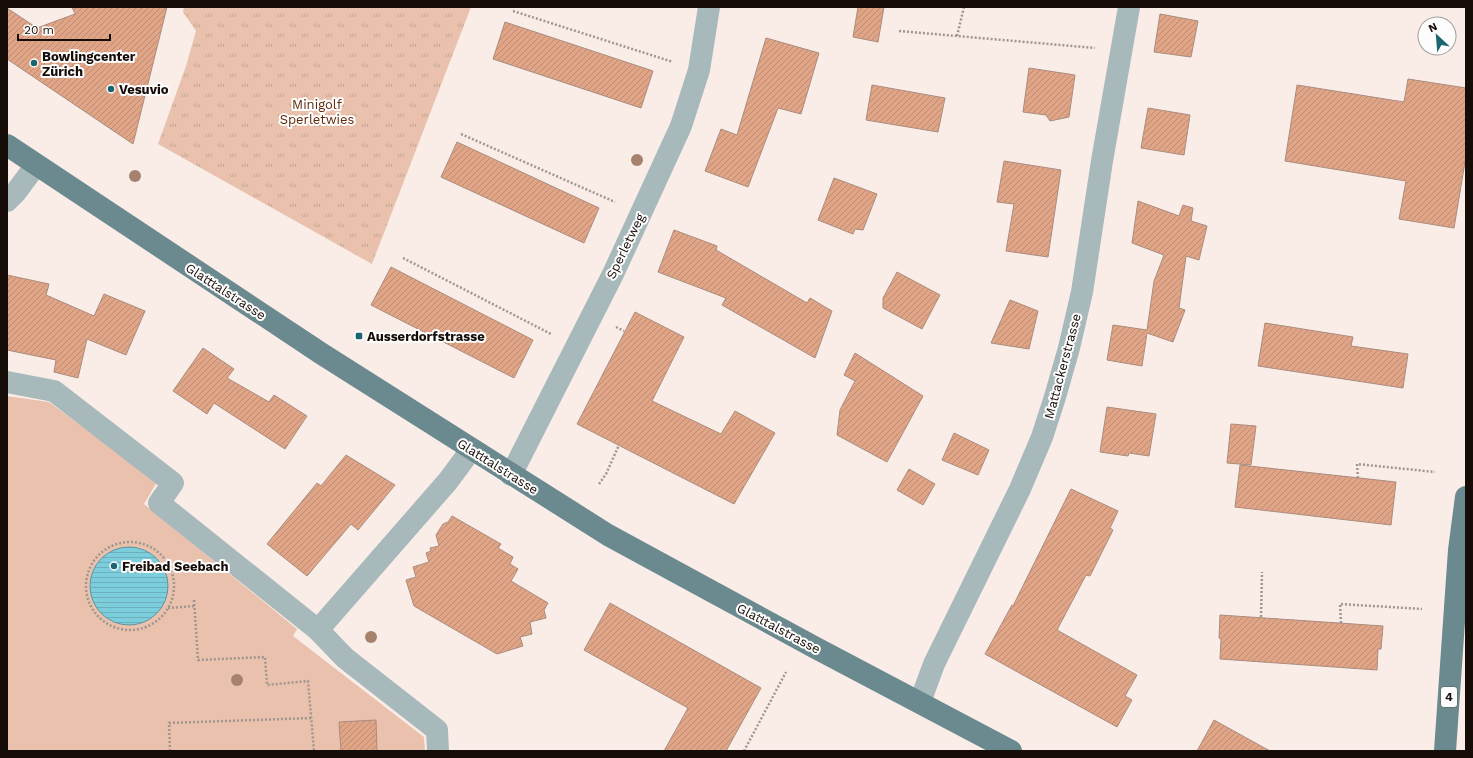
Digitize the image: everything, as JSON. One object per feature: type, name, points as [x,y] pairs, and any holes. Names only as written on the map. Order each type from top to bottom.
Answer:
[{"type":"main road","name":"Glatttalstrasse","points":[[7,145],[322,354],[471,450],[608,535],[814,647],[1011,751]]},
{"type":"main road","name":"4","points":[[1445,751],[1466,497]]},
{"type":"street","name":"Sperletweg","points":[[511,475],[612,274],[681,126],[699,70],[709,7]]},
{"type":"street","name":"Mattackerstrasse","points":[[920,702],[934,664],[1020,489],[1042,437],[1056,397],[1082,292],[1129,7]]},
{"type":"street","points":[[7,201],[16,192],[36,165]]},
{"type":"street","points":[[7,382],[54,391],[173,483],[159,503],[318,630],[345,658],[437,730],[438,751]]},
{"type":"street","points":[[318,630],[448,481],[471,450]]},
{"type":"path","points":[[957,36],[964,7]]},
{"type":"path","points":[[513,11],[699,70]]},
{"type":"path","points":[[899,31],[1121,51]]},
{"type":"path","points":[[461,134],[641,214]]},
{"type":"path","points":[[403,258],[575,346]]},
{"type":"path","points":[[599,484],[606,474],[619,445]]},
{"type":"path","points":[[1358,478],[1357,464],[1436,472]]},
{"type":"path","points":[[168,608],[174,592],[172,575],[163,557],[148,546],[133,542],[124,542],[109,547],[101,553],[91,565],[87,574],[86,590],[91,606],[100,618],[115,627],[134,629],[149,625],[157,620],[168,608],[195,606]]},
{"type":"path","points":[[1262,572],[1262,617]]},
{"type":"path","points":[[194,600],[198,660],[265,657],[267,684],[308,681],[314,751]]},
{"type":"path","points":[[1341,623],[1340,604],[1422,609]]},
{"type":"path","points":[[744,751],[786,672]]},
{"type":"path","points":[[170,751],[169,724],[311,718]]},
{"type":"green space","name":"Minigolf Sperletwies","points":[[184,7],[471,7],[372,264],[158,144],[186,66],[196,31],[183,12]]},
{"type":"green space","name":"Freibad Seebach","points":[[7,396],[49,402],[157,482],[144,504],[297,629],[293,636],[424,737],[425,751],[7,751]]},
{"type":"water","points":[[129,547],[144,550],[156,559],[165,571],[168,586],[165,601],[156,613],[144,622],[129,625],[114,622],[102,613],[93,601],[90,586],[93,571],[102,559],[114,550]]},
{"type":"building","points":[[72,7],[167,7],[133,144],[7,59],[7,8],[37,28],[75,14]]},
{"type":"building","points":[[858,7],[884,7],[878,42],[853,37]]},
{"type":"building","points":[[1160,14],[1198,21],[1191,57],[1154,52]]},
{"type":"building","points":[[505,22],[653,71],[641,108],[493,59]]},
{"type":"building","points":[[766,38],[819,53],[801,114],[778,108],[748,187],[705,171],[721,129],[737,135]]},
{"type":"building","points":[[1029,68],[1075,75],[1069,117],[1050,121],[1046,115],[1023,112]]},
{"type":"building","points":[[1408,79],[1466,88],[1466,156],[1454,228],[1399,219],[1406,181],[1285,161],[1297,85],[1404,102]]},
{"type":"building","points":[[872,85],[945,98],[938,132],[866,120]]},
{"type":"building","points":[[1148,108],[1190,115],[1184,155],[1141,148]]},
{"type":"building","points":[[457,142],[599,208],[584,243],[441,177]]},
{"type":"building","points":[[1004,161],[1061,170],[1048,257],[1006,251],[1014,204],[997,202]]},
{"type":"building","points":[[834,178],[877,194],[863,230],[855,229],[853,234],[818,220]]},
{"type":"building","points":[[1138,201],[1179,216],[1183,205],[1193,208],[1191,221],[1207,226],[1199,260],[1186,256],[1179,308],[1185,310],[1173,342],[1147,333],[1142,366],[1107,360],[1113,325],[1147,330],[1154,281],[1164,255],[1132,243]]},
{"type":"building","points":[[674,230],[717,246],[716,250],[807,303],[810,298],[832,311],[815,358],[722,305],[726,298],[658,272]]},
{"type":"building","points":[[391,267],[533,340],[514,378],[371,305]]},
{"type":"building","points":[[897,272],[940,295],[922,329],[883,308],[883,298]]},
{"type":"building","points":[[7,275],[49,284],[46,295],[94,316],[104,294],[145,311],[126,355],[87,339],[78,378],[54,372],[56,360],[7,350]]},
{"type":"building","points":[[1010,300],[1038,311],[1029,349],[991,343]]},
{"type":"building","points":[[635,312],[684,337],[652,401],[721,434],[735,411],[775,433],[734,504],[577,424]]},
{"type":"building","points":[[1265,323],[1353,337],[1351,346],[1408,354],[1403,388],[1258,366]]},
{"type":"building","points":[[203,348],[234,369],[227,378],[269,402],[274,395],[307,416],[285,449],[214,403],[207,414],[173,391]]},
{"type":"building","points":[[855,353],[923,396],[887,462],[837,435],[840,410],[855,381],[844,375]]},
{"type":"building","points":[[1107,407],[1156,414],[1149,456],[1129,453],[1128,456],[1100,452]]},
{"type":"building","points":[[1231,424],[1256,426],[1251,465],[1227,463]]},
{"type":"building","points":[[954,433],[989,450],[978,475],[942,460]]},
{"type":"building","points":[[346,455],[395,485],[358,530],[351,524],[307,576],[267,544],[317,483],[321,486]]},
{"type":"building","points":[[1240,465],[1396,482],[1391,525],[1235,507]]},
{"type":"building","points":[[909,469],[935,484],[923,505],[897,490]]},
{"type":"building","points":[[1071,489],[1118,511],[1110,528],[1113,530],[1090,576],[1086,575],[1057,630],[1137,675],[1125,696],[1132,700],[1117,727],[985,654],[1012,605],[1013,606]]},
{"type":"building","points":[[452,516],[501,544],[498,548],[513,557],[510,564],[518,569],[511,581],[548,603],[544,610],[546,618],[530,622],[532,634],[520,637],[523,646],[497,654],[414,606],[406,580],[416,577],[413,567],[429,562],[426,553],[431,551],[430,548],[439,546],[436,535],[443,524],[448,522]]},
{"type":"building","points":[[610,603],[761,688],[726,751],[664,751],[688,708],[584,650]]},
{"type":"building","points":[[1220,615],[1383,626],[1381,649],[1378,649],[1377,670],[1220,659]]},
{"type":"building","points":[[376,720],[377,751],[341,751],[339,722]]},
{"type":"building","points":[[1214,720],[1270,751],[1197,751]]},
{"type":"place","name":"Bowlingcenter Zürich","points":[[34,63]]},
{"type":"place","name":"Vesuvio","points":[[111,89]]},
{"type":"place","name":"Ausserdorfstrasse","points":[[359,336]]},
{"type":"place","name":"Freibad Seebach","points":[[114,566]]}]
